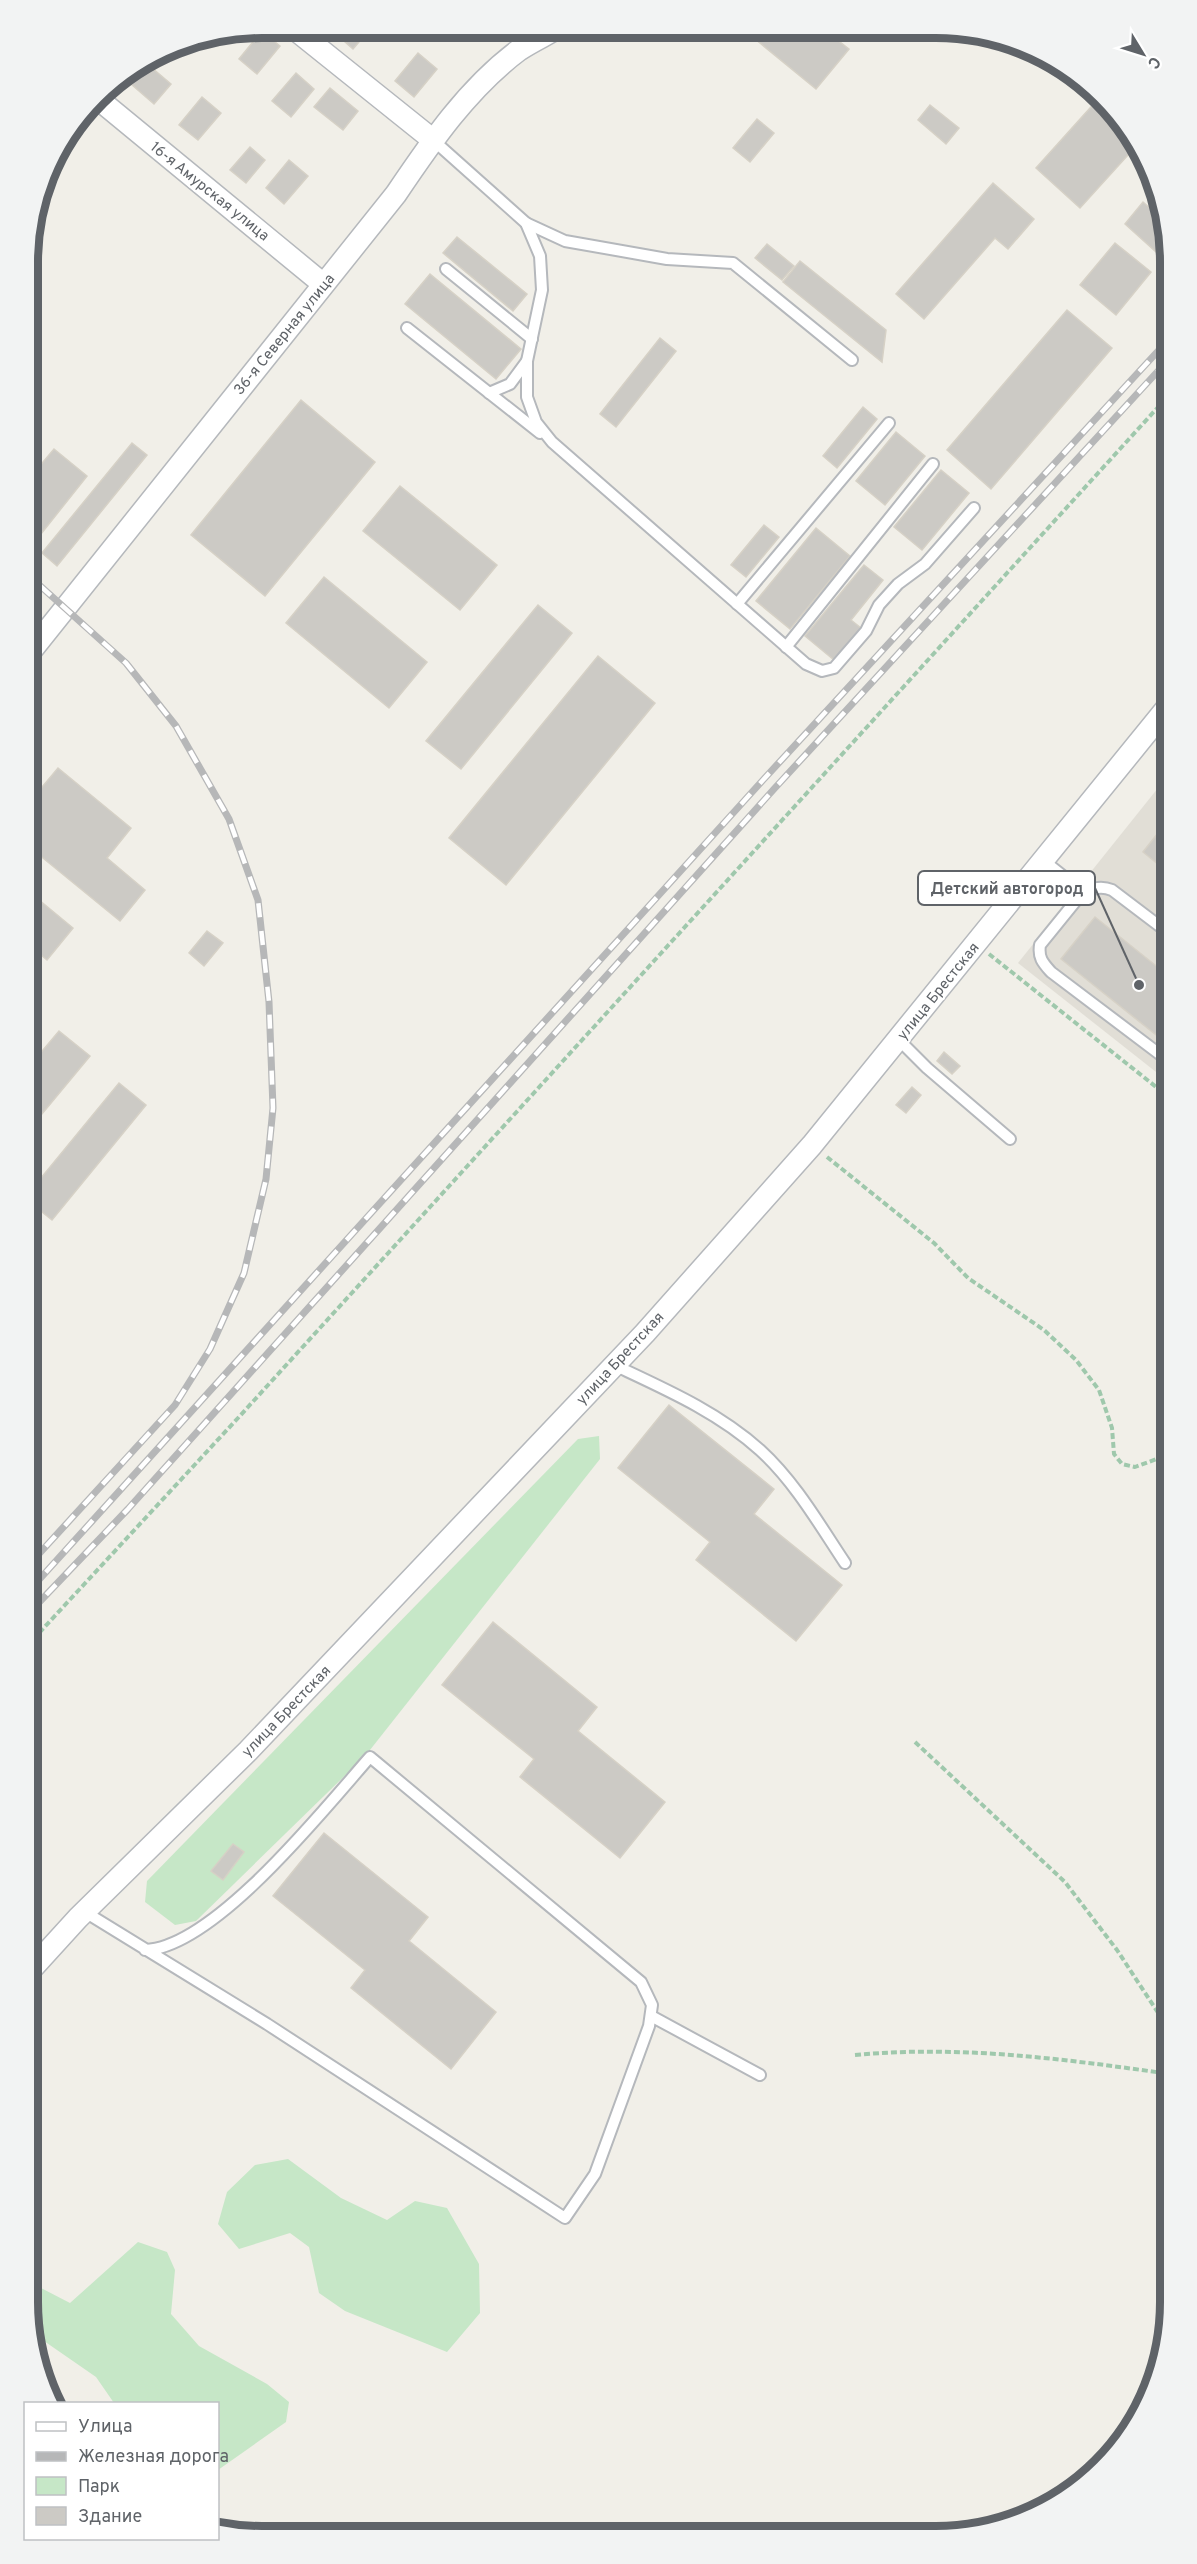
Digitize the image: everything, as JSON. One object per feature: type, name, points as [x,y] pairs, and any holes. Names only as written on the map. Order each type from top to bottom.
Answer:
[{"type":"street","points":[[306,38],[432,140]]},
{"type":"street","name":"36-я Северная улица","points":[[38,642],[396,194],[432,140],[522,39]]},
{"type":"street","name":"16-я Амурская улица","points":[[103,103],[323,284]]},
{"type":"street","name":"улица Брестская","points":[[38,1962],[85,1912],[248,1751],[614,1365],[812,1145],[1160,716]]},
{"type":"lane","points":[[432,140],[526,223],[565,241],[668,259],[734,263],[852,360]]},
{"type":"lane","points":[[526,223],[540,256],[542,290],[527,361],[527,397],[536,422],[552,442]]},
{"type":"lane","points":[[446,269],[532,339]]},
{"type":"lane","points":[[407,328],[552,442],[786,647],[814,668],[822,671],[834,668],[866,631],[879,605],[898,584],[925,564],[974,508]]},
{"type":"lane","points":[[489,393],[510,384],[527,361]]},
{"type":"lane","points":[[737,604],[889,423]]},
{"type":"lane","points":[[786,647],[933,464]]},
{"type":"lane","points":[[1044,861],[1083,892]]},
{"type":"lane","points":[[1160,926],[1112,890],[1104,887],[1083,892],[1040,945],[1041,962],[1051,972],[1160,1054]]},
{"type":"lane","points":[[899,1040],[927,1068],[1010,1139]]},
{"type":"lane","points":[[614,1365],[710,1412],[760,1450],[796,1489],[845,1563]]},
{"type":"lane","points":[[85,1912],[145,1950],[267,2024],[565,2218],[595,2174],[650,2026],[652,2005],[641,1982],[370,1757],[267,1872],[220,1915],[158,1950],[145,1950]]},
{"type":"lane","points":[[651,2016],[760,2075]]},
{"type":"path","points":[[38,1634],[246,1409],[1160,405]]},
{"type":"path","points":[[977,944],[1160,1090]]},
{"type":"path","points":[[812,1145],[926,1236],[968,1278],[1044,1330],[1076,1360],[1099,1390],[1112,1428],[1114,1454],[1122,1464],[1135,1467],[1160,1458]]},
{"type":"path","points":[[915,1742],[1065,1882],[1117,1950],[1160,2016]]},
{"type":"path","points":[[855,2055],[908,2050],[1045,2056],[1160,2073]]},
{"type":"shaded area","points":[[1160,786],[1160,1075],[1018,963]]},
{"type":"green space","points":[[599,1436],[600,1459],[366,1755],[196,1921],[175,1925],[145,1902],[147,1881],[578,1439]]},
{"type":"green space","points":[[288,2159],[341,2198],[387,2220],[415,2201],[447,2208],[479,2264],[480,2313],[447,2352],[345,2311],[319,2293],[309,2247],[290,2233],[239,2249],[218,2224],[227,2192],[255,2165]]},
{"type":"green space","points":[[138,2242],[167,2252],[175,2270],[171,2314],[199,2346],[267,2384],[289,2402],[286,2422],[219,2469],[219,2402],[113,2402],[96,2377],[41,2339],[38,2288],[70,2303]]},
{"type":"building","points":[[256,38],[270,38],[280,46],[257,74],[239,59]]},
{"type":"building","points":[[341,38],[362,38],[353,49]]},
{"type":"building","points":[[754,38],[835,38],[849,49],[816,89]]},
{"type":"building","points":[[418,53],[437,69],[414,97],[395,81]]},
{"type":"building","points":[[151,67],[171,84],[154,104],[128,82]]},
{"type":"building","points":[[296,73],[314,89],[291,117],[272,101]]},
{"type":"building","points":[[330,88],[358,111],[343,130],[314,107]]},
{"type":"building","points":[[202,97],[221,113],[198,140],[179,125]]},
{"type":"building","points":[[1094,103],[1122,137],[1130,152],[1080,208],[1036,168]]},
{"type":"building","points":[[930,105],[959,128],[946,144],[918,120]]},
{"type":"building","points":[[757,119],[774,133],[750,162],[733,148]]},
{"type":"building","points":[[250,147],[265,160],[246,183],[230,170]]},
{"type":"building","points":[[289,160],[308,176],[284,204],[266,188]]},
{"type":"building","points":[[993,183],[1034,219],[1008,249],[995,238],[924,319],[896,294]]},
{"type":"building","points":[[1143,202],[1151,209],[1153,207],[1158,233],[1160,255],[1125,224]]},
{"type":"building","points":[[457,237],[527,294],[513,311],[443,253]]},
{"type":"building","points":[[1115,243],[1151,272],[1116,315],[1080,285]]},
{"type":"building","points":[[767,244],[794,266],[782,280],[755,258]]},
{"type":"building","points":[[800,261],[886,330],[882,362],[783,282]]},
{"type":"building","points":[[430,274],[521,349],[496,379],[405,304]]},
{"type":"building","points":[[1067,310],[1112,348],[991,489],[947,450]]},
{"type":"building","points":[[660,338],[676,351],[616,427],[600,414]]},
{"type":"building","points":[[301,400],[375,462],[265,596],[191,535]]},
{"type":"building","points":[[863,407],[877,419],[837,468],[823,456]]},
{"type":"building","points":[[896,432],[925,456],[885,505],[856,481]]},
{"type":"building","points":[[132,443],[147,455],[57,566],[42,553]]},
{"type":"building","points":[[54,449],[87,476],[41,534],[38,532],[38,468]]},
{"type":"building","points":[[941,470],[969,493],[922,550],[894,527]]},
{"type":"building","points":[[400,486],[497,565],[460,610],[363,531]]},
{"type":"building","points":[[764,525],[779,537],[746,577],[731,565]]},
{"type":"building","points":[[816,528],[850,556],[790,629],[756,601]]},
{"type":"building","points":[[864,565],[883,580],[851,620],[861,628],[834,660],[805,636]]},
{"type":"building","points":[[324,577],[427,662],[389,708],[286,623]]},
{"type":"building","points":[[538,605],[572,633],[461,769],[426,741]]},
{"type":"building","points":[[598,656],[655,703],[506,885],[449,838]]},
{"type":"building","points":[[58,768],[131,828],[107,858],[145,890],[120,921],[38,854],[38,792]]},
{"type":"building","points":[[1160,831],[1160,866],[1143,852]]},
{"type":"building","points":[[38,899],[73,928],[47,960],[38,952]]},
{"type":"building","points":[[1095,917],[1160,969],[1160,1038],[1061,959]]},
{"type":"building","points":[[207,931],[223,943],[204,966],[189,953]]},
{"type":"building","points":[[59,1031],[90,1056],[38,1119],[38,1056]]},
{"type":"building","points":[[944,1052],[960,1066],[952,1074],[937,1061]]},
{"type":"building","points":[[119,1083],[146,1105],[52,1220],[38,1209],[38,1182]]},
{"type":"building","points":[[912,1087],[921,1095],[906,1113],[896,1105]]},
{"type":"building","points":[[669,1405],[774,1489],[754,1514],[842,1585],[796,1641],[696,1560],[710,1542],[618,1468]]},
{"type":"building","points":[[493,1622],[597,1707],[578,1731],[665,1802],[620,1858],[520,1777],[534,1759],[442,1685]]},
{"type":"building","points":[[324,1833],[428,1917],[409,1941],[496,2012],[451,2069],[351,1988],[365,1970],[273,1896]]},
{"type":"building","points":[[233,1844],[244,1852],[223,1880],[211,1871]]},
{"type":"railway","points":[[38,1581],[763,780],[1160,349]]},
{"type":"railway","points":[[38,1603],[128,1509],[774,789],[1160,369]]},
{"type":"railway","points":[[38,584],[126,663],[176,726],[229,819],[258,900],[269,1002],[273,1108],[266,1179],[244,1273],[210,1349],[175,1405],[38,1555]]},
{"type":"place","name":"Детский автогород","points":[[1139,985]]}]
